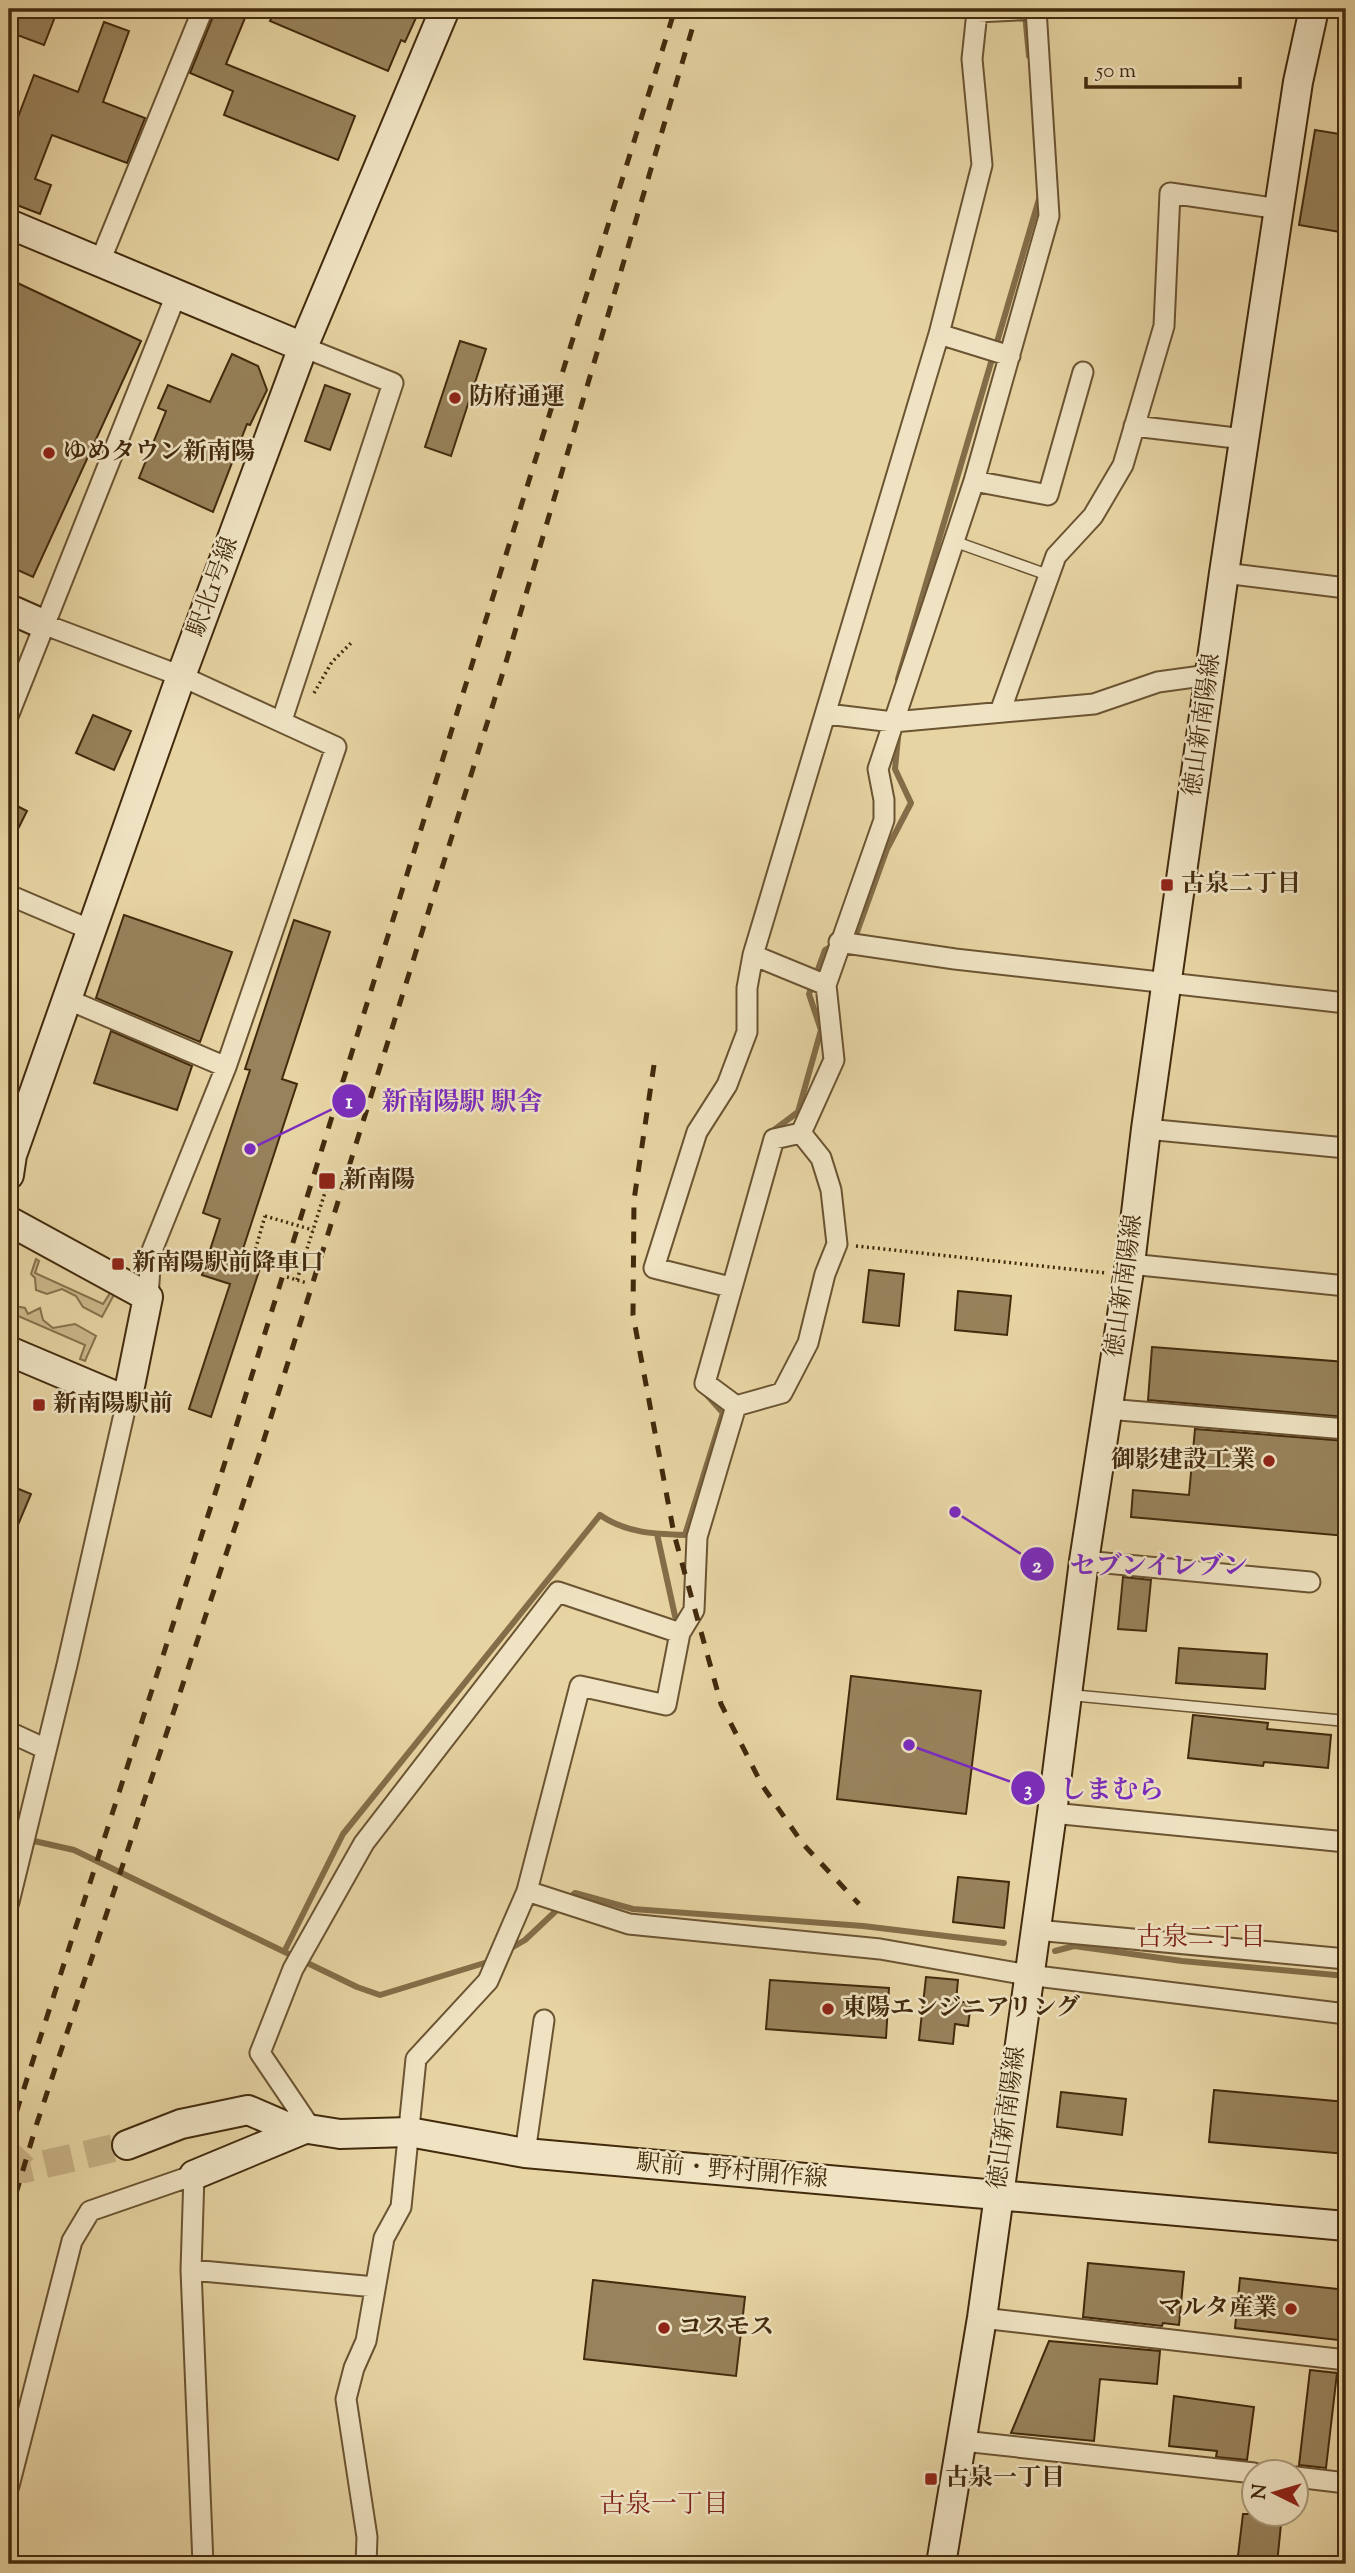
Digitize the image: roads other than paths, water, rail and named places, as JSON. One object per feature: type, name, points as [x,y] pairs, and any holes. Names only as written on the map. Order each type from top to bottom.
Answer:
[{"type":"street","points":[[99,264],[203,9]]},
{"type":"street","name":"駅北1号線","points":[[10,1162],[69,1000],[180,676],[303,347],[445,9]]},
{"type":"street","points":[[730,1287],[654,1268],[697,1132],[727,1085],[747,1032],[747,988],[753,956],[939,334],[982,165],[972,59],[977,12],[1036,9],[1049,216],[974,481],[878,769],[884,800],[884,820],[826,985],[834,1060],[801,1133]]},
{"type":"street","name":"徳山新南陽線","points":[[941,2564],[982,2318],[1052,1813],[1083,1561],[1129,1270],[1209,675],[1298,82],[1314,9]]},
{"type":"street","points":[[1000,712],[1056,556],[1093,516],[1123,465],[1164,326],[1170,193],[1279,209]]},
{"type":"street","points":[[9,224],[99,264],[393,383],[290,725]]},
{"type":"street","points":[[9,714],[176,295]]},
{"type":"street","points":[[939,334],[1010,356]]},
{"type":"street","points":[[974,481],[1048,495],[1083,372]]},
{"type":"street","points":[[1134,426],[1244,439]]},
{"type":"street","points":[[1224,573],[1346,588]]},
{"type":"street","points":[[9,609],[180,676],[336,747],[226,1067],[151,1253],[148,1297],[127,1401],[9,1902]]},
{"type":"street","points":[[827,714],[893,722],[1094,704],[1158,682],[1209,675]]},
{"type":"street","points":[[9,895],[91,930]]},
{"type":"street","points":[[839,942],[955,959],[1346,1003]]},
{"type":"street","points":[[753,956],[826,985]]},
{"type":"street","points":[[69,1000],[226,1067]]},
{"type":"street","points":[[1146,1129],[1346,1148]]},
{"type":"street","points":[[736,1406],[705,1382],[774,1139],[801,1133]]},
{"type":"street","points":[[736,1406],[782,1393],[808,1343],[825,1273],[837,1244],[831,1190],[821,1158],[801,1133]]},
{"type":"street","points":[[9,1221],[148,1297]]},
{"type":"street","points":[[1129,1270],[1346,1286]]},
{"type":"street","points":[[9,1351],[127,1401]]},
{"type":"street","points":[[366,2564],[367,2537],[346,2399],[354,2368],[366,2341],[384,2238],[401,2207],[415,2059],[488,1981],[527,1891],[580,1686],[666,1705],[680,1633],[694,1609],[697,1537],[736,1406]]},
{"type":"street","points":[[1107,1409],[1346,1429]]},
{"type":"street","points":[[1083,1561],[1310,1582]]},
{"type":"street","points":[[9,2486],[72,2241],[90,2211],[194,2175],[310,2127],[260,2053],[293,1969],[364,1843],[558,1592],[680,1633]]},
{"type":"street","points":[[9,1732],[46,1749]]},
{"type":"street","points":[[1052,1813],[1346,1842]]},
{"type":"street","points":[[527,1891],[629,1924],[880,1949],[1028,1975],[1346,2014]]},
{"type":"street","points":[[1036,1930],[1346,1959]]},
{"type":"street","points":[[525,2153],[544,2020]]},
{"type":"street","name":"駅前・野村開作線","points":[[127,2145],[181,2124],[247,2110],[283,2125],[310,2127],[340,2134],[409,2132],[525,2153],[1346,2226]]},
{"type":"street","points":[[194,2175],[191,2270],[202,2564]]},
{"type":"street","points":[[191,2270],[375,2287]]},
{"type":"street","points":[[982,2318],[1346,2360]]},
{"type":"street","points":[[963,2441],[1240,2471]]},
{"type":"street","points":[[1310,2479],[1346,2483]]},
{"type":"lane","points":[[953,541],[1051,576]]},
{"type":"lane","points":[[1066,1694],[1346,1721]]},
{"type":"waterway","points":[[1025,14],[1029,56]]},
{"type":"waterway","points":[[898,679],[1039,199]]},
{"type":"waterway","points":[[847,937],[857,932],[887,849],[911,803],[895,769],[899,727]]},
{"type":"waterway","points":[[770,1133],[798,1112],[821,1030],[809,994],[825,950],[835,944]]},
{"type":"waterway","points":[[285,1950],[343,1834],[600,1515],[630,1529],[685,1535],[723,1413],[706,1394]]},
{"type":"waterway","points":[[657,1534],[675,1616]]},
{"type":"waterway","points":[[9,1818],[34,1841],[74,1850],[357,1987],[380,1995],[491,1961]]},
{"type":"waterway","points":[[506,1951],[525,1940],[575,1893],[633,1909],[863,1926],[1004,1943]]},
{"type":"waterway","points":[[1055,1951],[1074,1946],[1182,1961],[1346,1976]]},
{"type":"tunnel","points":[[9,2155],[24,2169],[127,2145]]},
{"type":"railway","points":[[9,2135],[221,1475],[675,9]]},
{"type":"railway","points":[[9,2217],[36,2126],[261,1449],[504,669],[698,9]]},
{"type":"railway","points":[[654,1065],[634,1200],[633,1315],[674,1534],[721,1704],[762,1785],[803,1844],[859,1904]]},
{"type":"place","name":"防府通運","points":[[455,398]]},
{"type":"place","name":"ゆめタウン新南陽","points":[[49,453]]},
{"type":"place","name":"古泉二丁目","points":[[1167,885]]},
{"type":"place","name":"新南陽駅 駅舎","points":[[250,1149]]},
{"type":"place","name":"新南陽","points":[[327,1181]]},
{"type":"place","name":"新南陽駅前降車口","points":[[118,1264]]},
{"type":"place","name":"新南陽駅前","points":[[39,1405]]},
{"type":"place","name":"御影建設工業","points":[[1269,1461]]},
{"type":"place","name":"セブンイレブン","points":[[955,1512]]},
{"type":"place","name":"しまむら","points":[[909,1745]]},
{"type":"place","name":"東陽エンジニアリング","points":[[828,2009]]},
{"type":"place","name":"マルタ産業","points":[[1291,2309]]},
{"type":"place","name":"コスモス","points":[[664,2328]]},
{"type":"place","name":"古泉一丁目","points":[[931,2479]]},
{"type":"district","name":"古泉二丁目","points":[[1201,1938]]},
{"type":"district","name":"古泉一丁目","points":[[664,2505]]}]
